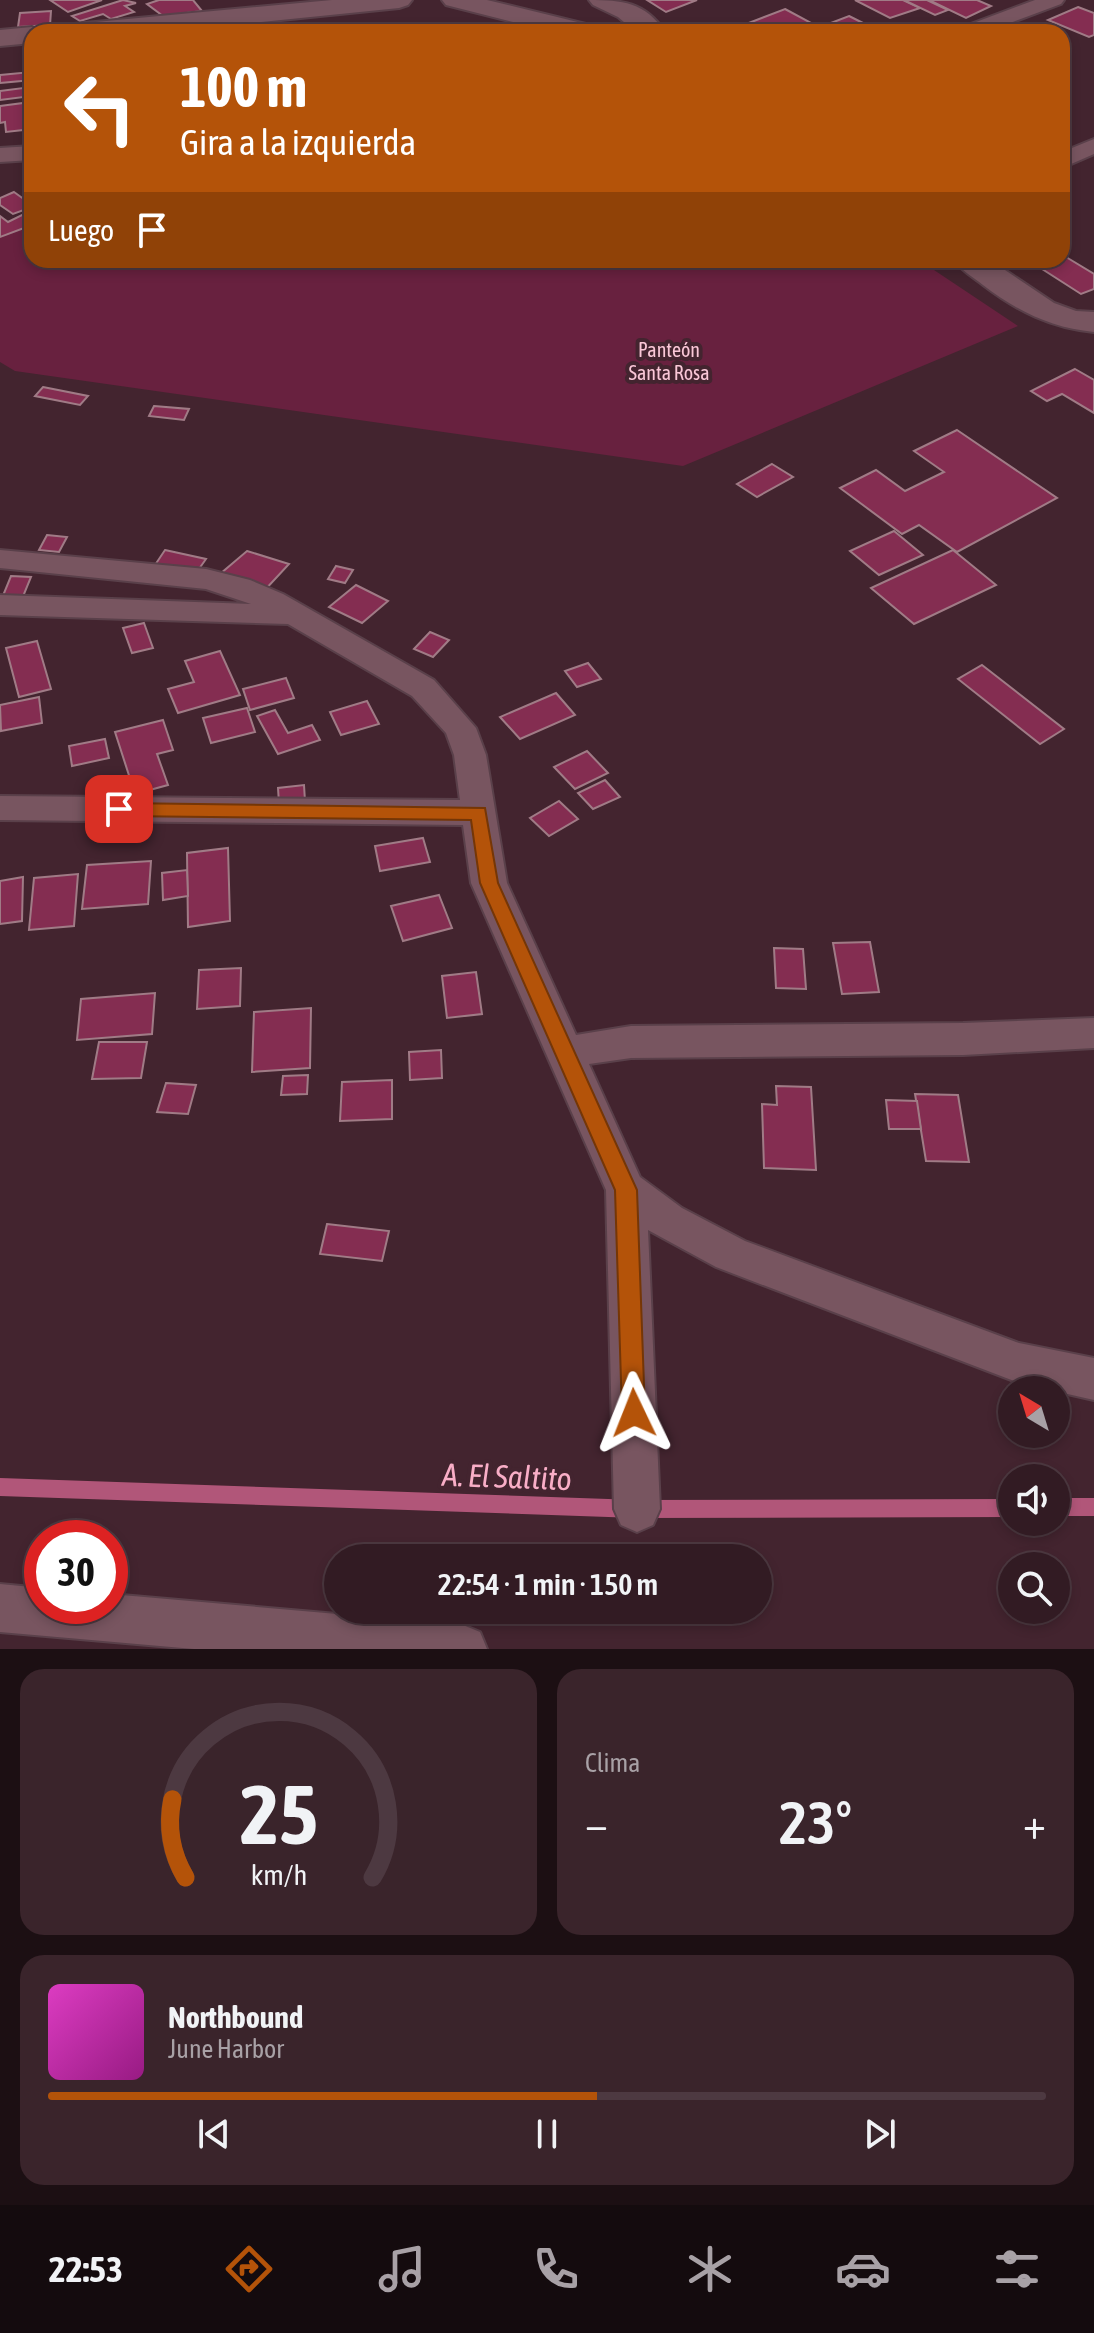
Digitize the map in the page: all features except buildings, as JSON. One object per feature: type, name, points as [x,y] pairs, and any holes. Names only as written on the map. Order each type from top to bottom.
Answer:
[{"type":"street","points":[[166,24],[399,0]]},
{"type":"street","points":[[455,0],[552,24]]},
{"type":"street","points":[[602,0],[627,11],[642,24]]},
{"type":"street","points":[[989,24],[1054,0]]},
{"type":"street","points":[[0,38],[24,36]]},
{"type":"street","points":[[1070,157],[1094,146]]},
{"type":"street","points":[[0,155],[24,154]]},
{"type":"street","points":[[982,268],[1048,314],[1077,322],[1094,322]]},
{"type":"street","points":[[0,559],[206,579],[239,587],[272,601],[423,688],[460,728],[470,755],[489,883],[626,1190],[637,1509]]},
{"type":"street","points":[[0,605],[295,615]]},
{"type":"street","points":[[0,808],[479,813]]},
{"type":"street","points":[[565,1052],[631,1042],[963,1039],[1094,1033]]},
{"type":"street","points":[[626,1190],[668,1221],[731,1254],[1019,1363],[1094,1379]]},
{"type":"street","points":[[0,1608],[463,1649]]},
{"type":"green space","name":"Panteón Santa Rosa","points":[[24,226],[24,268],[931,268],[1018,326],[683,466],[15,371],[0,362],[0,233]]},
{"type":"waterway","name":"A. El Saltito","points":[[0,1487],[637,1509],[998,1508]]},
{"type":"waterway","name":"A. El Saltito","points":[[1070,1507],[1094,1507]]},
{"type":"route","points":[[119,809],[479,813],[489,883],[626,1190],[634,1413]]}]
